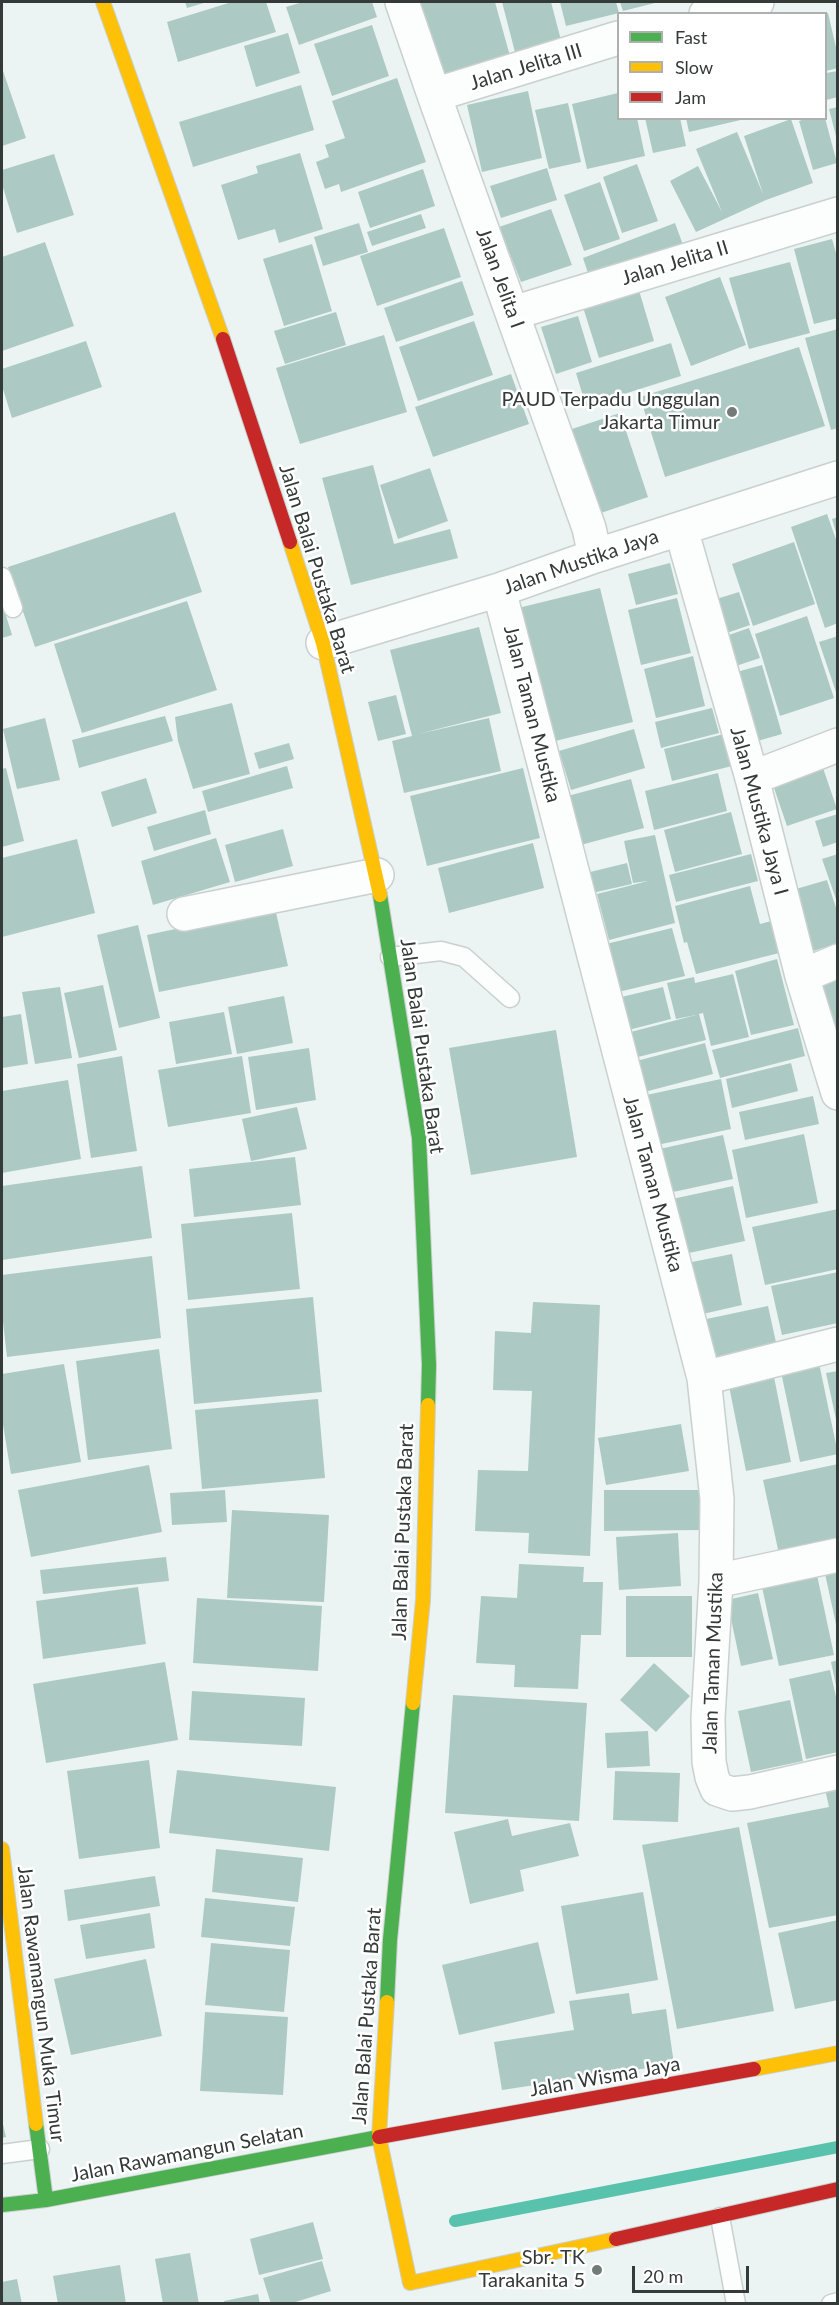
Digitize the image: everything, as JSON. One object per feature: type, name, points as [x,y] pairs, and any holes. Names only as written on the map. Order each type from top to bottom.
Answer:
[{"type":"street","name":"Jalan Balai Pustaka Barat","points":[[103,2],[239,383],[323,643],[377,875],[419,1138],[429,1365],[423,1600],[390,1940],[379,2137],[412,2294]]},
{"type":"street","name":"Jalan Jelita I","points":[[402,2],[589,528],[595,556]]},
{"type":"street","points":[[714,12],[757,2]]},
{"type":"street","name":"Jalan Jelita III","points":[[434,95],[617,38]]},
{"type":"street","name":"Jalan Jelita II","points":[[513,313],[837,214]]},
{"type":"street","name":"Jalan Mustika Jaya","points":[[323,643],[499,590],[595,556],[837,478]]},
{"type":"street","name":"Jalan Mustika Jaya I","points":[[681,529],[752,778],[801,976],[837,1093]]},
{"type":"street","name":"Jalan Taman Mustika","points":[[499,590],[704,1378],[717,1499],[716,1581],[708,1718],[709,1762],[712,1777],[717,1790],[732,1794],[837,1772]]},
{"type":"street","points":[[752,778],[837,745]]},
{"type":"street","points":[[184,914],[377,875]]},
{"type":"street","points":[[801,976],[837,961]]},
{"type":"street","points":[[704,1378],[837,1344]]},
{"type":"street","points":[[716,1581],[837,1555]]},
{"type":"street","name":"Jalan Rawamangun Muka Timur","points":[[2,1849],[5,1903],[46,2200]]},
{"type":"street","name":"Jalan Wisma Jaya","points":[[379,2137],[837,2053]]},
{"type":"street","name":"Jalan Rawamangun Selatan","points":[[2,2205],[46,2200],[379,2137]]},
{"type":"street","points":[[412,2294],[837,2189]]},
{"type":"lane","points":[[2,577],[13,608]]},
{"type":"lane","points":[[390,957],[441,951],[464,957],[510,998]]},
{"type":"lane","points":[[2,2154],[40,2149]]},
{"type":"lane","points":[[720,2217],[736,2304]]},
{"type":"lane","points":[[831,2304],[837,2302]]},
{"type":"building","points":[[185,2],[207,2],[187,8]]},
{"type":"building","points":[[232,2],[266,2],[276,32],[178,62],[167,22]]},
{"type":"building","points":[[303,2],[372,2],[377,17],[299,45],[286,7]]},
{"type":"building","points":[[418,2],[495,2],[510,56],[437,76]]},
{"type":"building","points":[[502,2],[551,2],[562,44],[516,56]]},
{"type":"building","points":[[560,2],[616,2],[619,12],[617,13],[566,26]]},
{"type":"building","points":[[620,2],[659,2],[623,11]]},
{"type":"building","points":[[827,13],[838,56],[838,68],[827,71]]},
{"type":"building","points":[[372,25],[389,76],[332,96],[314,44]]},
{"type":"building","points":[[288,33],[300,73],[256,87],[244,46]]},
{"type":"building","points":[[2,68],[26,138],[2,146]]},
{"type":"building","points":[[838,71],[838,97],[827,100],[827,73]]},
{"type":"building","points":[[397,78],[426,162],[341,192],[339,184],[325,189],[316,162],[329,157],[325,145],[345,138],[332,101]]},
{"type":"building","points":[[301,85],[314,130],[193,167],[179,122]]},
{"type":"building","points":[[528,91],[542,158],[482,172],[467,105]]},
{"type":"building","points":[[617,93],[617,120],[637,120],[645,156],[587,169],[572,104]]},
{"type":"building","points":[[568,103],[581,162],[549,169],[535,110]]},
{"type":"building","points":[[838,107],[838,140],[837,140],[829,109]]},
{"type":"building","points":[[645,120],[680,120],[686,146],[653,153]]},
{"type":"building","points":[[686,120],[741,120],[689,132]]},
{"type":"building","points":[[791,120],[813,183],[766,200],[696,232],[670,181],[698,166],[722,212],[696,149],[737,132],[763,194],[744,136]]},
{"type":"building","points":[[826,120],[837,163],[813,170],[799,121]]},
{"type":"building","points":[[300,153],[323,229],[279,243],[275,229],[238,240],[221,185],[258,173],[256,166]]},
{"type":"building","points":[[54,154],[74,215],[17,233],[2,184],[2,170]]},
{"type":"building","points":[[637,164],[658,221],[622,233],[603,177]]},
{"type":"building","points":[[547,168],[557,200],[501,218],[490,186]]},
{"type":"building","points":[[423,169],[435,206],[370,228],[358,192]]},
{"type":"building","points":[[600,182],[620,239],[584,251],[564,195]]},
{"type":"building","points":[[551,209],[572,265],[521,282],[499,227]]},
{"type":"building","points":[[421,214],[426,228],[372,246],[367,232]]},
{"type":"building","points":[[359,223],[368,252],[323,266],[314,237]]},
{"type":"building","points":[[675,223],[683,245],[590,279],[583,258]]},
{"type":"building","points":[[444,228],[461,277],[377,306],[360,256]]},
{"type":"building","points":[[832,239],[838,260],[838,318],[814,324],[794,249]]},
{"type":"building","points":[[45,242],[74,326],[2,351],[2,257]]},
{"type":"building","points":[[312,244],[332,311],[284,326],[263,259]]},
{"type":"building","points":[[790,262],[810,333],[749,349],[729,278]]},
{"type":"building","points":[[720,277],[746,345],[691,366],[665,297]]},
{"type":"building","points":[[462,281],[474,315],[396,342],[384,308]]},
{"type":"building","points":[[638,287],[654,341],[599,358],[582,304]]},
{"type":"building","points":[[336,312],[346,345],[285,364],[274,331]]},
{"type":"building","points":[[578,316],[592,362],[556,374],[541,327]]},
{"type":"building","points":[[474,321],[493,375],[418,401],[399,347]]},
{"type":"building","points":[[838,329],[838,428],[831,430],[805,338]]},
{"type":"building","points":[[384,335],[407,412],[300,444],[276,368]]},
{"type":"building","points":[[86,341],[102,387],[12,418],[2,386],[2,369]]},
{"type":"building","points":[[671,343],[681,376],[586,406],[576,373]]},
{"type":"building","name":"PAUD Terpadu Unggulan Jakarta Timur","points":[[799,347],[825,426],[665,477],[640,397]]},
{"type":"building","points":[[511,374],[529,424],[433,457],[415,407]]},
{"type":"building","points":[[620,413],[648,497],[595,515],[566,431]]},
{"type":"building","points":[[373,465],[394,544],[450,529],[458,558],[351,585],[322,478]]},
{"type":"building","points":[[430,468],[448,521],[398,539],[380,485]]},
{"type":"building","points":[[175,512],[202,592],[35,647],[8,567]]},
{"type":"building","points":[[827,514],[838,545],[838,623],[825,628],[791,527]]},
{"type":"building","points":[[838,517],[838,536],[837,536],[832,519]]},
{"type":"building","points":[[794,542],[815,604],[753,626],[732,564]]},
{"type":"building","points":[[670,563],[678,594],[636,605],[628,574]]},
{"type":"building","points":[[600,588],[633,722],[547,743],[514,609]]},
{"type":"building","points":[[739,592],[750,625],[724,634],[713,600]]},
{"type":"building","points":[[677,598],[691,653],[641,665],[628,610]]},
{"type":"building","points":[[187,601],[217,690],[82,733],[54,644]]},
{"type":"building","points":[[2,606],[12,635],[2,638]]},
{"type":"building","points":[[807,616],[834,698],[780,716],[755,634]]},
{"type":"building","points":[[479,627],[501,713],[418,734],[489,718],[501,771],[404,793],[392,741],[412,736],[390,650]]},
{"type":"building","points":[[749,628],[760,658],[733,667],[723,637]]},
{"type":"building","points":[[838,636],[838,695],[837,695],[819,642]]},
{"type":"building","points":[[693,656],[705,706],[656,718],[644,669]]},
{"type":"building","points":[[762,665],[782,734],[747,744],[726,675]]},
{"type":"building","points":[[396,695],[406,734],[378,741],[368,702]]},
{"type":"building","points":[[232,703],[250,774],[193,789],[178,741],[175,717]]},
{"type":"building","points":[[712,708],[719,733],[661,748],[655,722]]},
{"type":"building","points":[[165,716],[173,741],[79,768],[72,740]]},
{"type":"building","points":[[45,718],[60,780],[17,789],[3,729]]},
{"type":"building","points":[[634,729],[645,768],[571,790],[559,751]]},
{"type":"building","points":[[728,733],[736,765],[672,781],[664,749]]},
{"type":"building","points":[[289,743],[294,759],[259,769],[254,753]]},
{"type":"building","points":[[287,766],[293,788],[208,812],[202,791]]},
{"type":"building","points":[[6,768],[24,841],[2,847],[2,769]]},
{"type":"building","points":[[523,768],[540,838],[427,866],[410,796]]},
{"type":"building","points":[[823,768],[837,809],[787,826],[773,785]]},
{"type":"building","points":[[718,773],[727,811],[654,830],[645,791]]},
{"type":"building","points":[[146,778],[157,813],[112,827],[101,792]]},
{"type":"building","points":[[631,779],[644,828],[577,846],[564,797]]},
{"type":"building","points":[[205,810],[211,834],[154,851],[147,827]]},
{"type":"building","points":[[731,812],[742,854],[675,872],[664,830]]},
{"type":"building","points":[[838,814],[838,842],[823,847],[815,821]]},
{"type":"building","points":[[283,829],[293,866],[235,882],[225,845]]},
{"type":"building","points":[[655,835],[675,923],[609,940],[597,894],[648,881],[633,883],[624,841]]},
{"type":"building","points":[[216,838],[230,882],[153,905],[141,861]]},
{"type":"building","points":[[77,839],[95,913],[2,937],[2,858]]},
{"type":"building","points":[[533,843],[544,888],[449,913],[438,868]]},
{"type":"building","points":[[751,854],[758,881],[676,902],[669,875]]},
{"type":"building","points":[[838,854],[838,902],[837,902],[822,859]]},
{"type":"building","points":[[627,863],[632,884],[583,895],[578,875]]},
{"type":"building","points":[[827,880],[838,914],[838,943],[801,955],[782,893]]},
{"type":"building","points":[[750,886],[760,924],[775,920],[783,952],[696,974],[687,942],[684,943],[675,906]]},
{"type":"building","points":[[275,908],[288,966],[159,992],[147,935]]},
{"type":"building","points":[[138,925],[160,1018],[119,1028],[97,935]]},
{"type":"building","points":[[672,928],[685,976],[614,993],[602,945]]},
{"type":"building","points":[[777,959],[794,1025],[751,1035],[735,971]]},
{"type":"building","points":[[733,974],[749,1037],[711,1046],[703,1013],[699,1014],[706,1040],[630,1059],[623,1034],[696,1015],[676,1019],[667,983],[694,977],[695,983]]},
{"type":"building","points":[[838,976],[838,1060],[812,985]]},
{"type":"building","points":[[103,985],[117,1050],[79,1058],[64,993]]},
{"type":"building","points":[[60,987],[72,1058],[35,1064],[22,992]]},
{"type":"building","points":[[663,987],[671,1019],[621,1032],[613,999]]},
{"type":"building","points":[[284,996],[293,1043],[237,1054],[228,1007]]},
{"type":"building","points":[[224,1012],[232,1054],[176,1064],[169,1022]]},
{"type":"building","points":[[21,1014],[28,1064],[2,1068],[2,1017]]},
{"type":"building","points":[[798,1028],[805,1056],[720,1078],[712,1050]]},
{"type":"building","points":[[556,1030],[577,1157],[471,1175],[449,1048]]},
{"type":"building","points":[[705,1043],[713,1074],[633,1095],[625,1064]]},
{"type":"building","points":[[309,1048],[316,1100],[256,1110],[248,1057]]},
{"type":"building","points":[[122,1056],[137,1151],[91,1158],[77,1064]]},
{"type":"building","points":[[242,1056],[251,1113],[168,1127],[158,1070]]},
{"type":"building","points":[[791,1063],[798,1091],[732,1108],[726,1079]]},
{"type":"building","points":[[721,1079],[731,1129],[648,1147],[637,1097]]},
{"type":"building","points":[[68,1080],[81,1159],[2,1173],[2,1091]]},
{"type":"building","points":[[813,1096],[819,1124],[745,1140],[739,1112]]},
{"type":"building","points":[[297,1107],[307,1149],[251,1161],[242,1119]]},
{"type":"building","points":[[804,1134],[818,1203],[746,1218],[732,1150]]},
{"type":"building","points":[[723,1135],[733,1179],[664,1194],[655,1150]]},
{"type":"building","points":[[295,1157],[301,1205],[194,1217],[189,1169]]},
{"type":"building","points":[[142,1166],[152,1238],[2,1260],[2,1186]]},
{"type":"building","points":[[733,1186],[745,1241],[684,1254],[672,1199]]},
{"type":"building","points":[[838,1209],[838,1269],[765,1285],[752,1227]]},
{"type":"building","points":[[292,1213],[300,1289],[188,1300],[181,1224]]},
{"type":"building","points":[[732,1254],[742,1305],[694,1316],[682,1264]]},
{"type":"building","points":[[152,1256],[161,1338],[7,1357],[2,1313],[2,1275]]},
{"type":"building","points":[[838,1272],[838,1323],[782,1335],[771,1286]]},
{"type":"building","points":[[313,1297],[322,1392],[194,1404],[186,1309]]},
{"type":"building","points":[[533,1302],[600,1305],[590,1556],[528,1553],[529,1533],[475,1531],[478,1470],[528,1471],[532,1391],[493,1390],[495,1331],[531,1333]]},
{"type":"building","points":[[768,1306],[777,1347],[706,1362],[697,1321]]},
{"type":"building","points":[[159,1349],[172,1449],[88,1460],[76,1361]]},
{"type":"building","points":[[819,1363],[838,1454],[800,1462],[781,1372]]},
{"type":"building","points":[[64,1364],[81,1462],[11,1474],[2,1418],[2,1374]]},
{"type":"building","points":[[838,1371],[838,1424],[837,1424],[826,1373]]},
{"type":"building","points":[[774,1377],[791,1462],[746,1471],[729,1386]]},
{"type":"building","points":[[318,1399],[325,1478],[202,1489],[195,1410]]},
{"type":"building","points":[[681,1424],[689,1471],[606,1485],[598,1438]]},
{"type":"building","points":[[838,1464],[838,1541],[779,1554],[763,1480]]},
{"type":"building","points":[[149,1465],[162,1532],[31,1557],[18,1490]]},
{"type":"building","points":[[225,1490],[227,1522],[172,1525],[170,1493]]},
{"type":"building","points":[[604,1490],[700,1490],[700,1530],[604,1531]]},
{"type":"building","points":[[232,1510],[329,1515],[324,1602],[227,1598]]},
{"type":"building","points":[[678,1533],[681,1586],[619,1590],[616,1537]]},
{"type":"building","points":[[166,1557],[169,1581],[43,1594],[40,1570]]},
{"type":"building","points":[[519,1564],[584,1567],[583,1582],[603,1582],[601,1635],[581,1635],[578,1689],[514,1687],[515,1665],[476,1663],[481,1596],[517,1598]]},
{"type":"building","points":[[838,1566],[838,1629],[837,1629],[824,1569]]},
{"type":"building","points":[[817,1575],[834,1655],[779,1666],[762,1587]]},
{"type":"building","points":[[138,1587],[146,1644],[43,1659],[36,1601]]},
{"type":"building","points":[[758,1593],[773,1659],[741,1666],[727,1600]]},
{"type":"building","points":[[626,1596],[692,1596],[692,1657],[626,1657]]},
{"type":"building","points":[[197,1598],[322,1606],[318,1671],[193,1663]]},
{"type":"building","points":[[838,1660],[838,1690],[837,1690],[831,1662]]},
{"type":"building","points":[[165,1662],[178,1740],[46,1763],[33,1684]]},
{"type":"building","points":[[654,1663],[690,1696],[656,1732],[620,1700]]},
{"type":"building","points":[[830,1670],[838,1706],[838,1752],[806,1759],[789,1679]]},
{"type":"building","points":[[192,1691],[305,1698],[302,1746],[189,1740]]},
{"type":"building","points":[[453,1695],[587,1703],[579,1821],[445,1813]]},
{"type":"building","points":[[790,1700],[803,1761],[751,1772],[738,1711]]},
{"type":"building","points":[[648,1731],[650,1766],[607,1768],[605,1733]]},
{"type":"building","points":[[149,1760],[160,1848],[79,1859],[67,1771]]},
{"type":"building","points":[[177,1770],[336,1787],[329,1851],[169,1833]]},
{"type":"building","points":[[615,1771],[680,1773],[678,1822],[613,1820]]},
{"type":"building","points":[[838,1786],[838,1915],[769,1928],[747,1823],[829,1807],[825,1789]]},
{"type":"building","points":[[508,1819],[512,1836],[570,1823],[579,1856],[520,1870],[524,1891],[470,1904],[454,1832]]},
{"type":"building","points":[[739,1827],[774,2011],[677,2029],[642,1845]]},
{"type":"building","points":[[216,1849],[303,1858],[298,1902],[212,1892]]},
{"type":"building","points":[[155,1876],[160,1906],[68,1921],[64,1890]]},
{"type":"building","points":[[643,1892],[658,1980],[576,1994],[561,1906]]},
{"type":"building","points":[[205,1898],[295,1907],[290,1946],[201,1937]]},
{"type":"building","points":[[150,1913],[155,1948],[86,1959],[80,1925]]},
{"type":"building","points":[[838,1920],[838,2000],[795,2009],[778,1933]]},
{"type":"building","points":[[538,1942],[555,2013],[459,2035],[442,1965]]},
{"type":"building","points":[[211,1943],[290,1950],[284,2012],[205,2005]]},
{"type":"building","points":[[146,1959],[162,2036],[71,2055],[54,1979]]},
{"type":"building","points":[[629,1993],[632,2014],[666,2009],[674,2064],[502,2090],[494,2042],[574,2030],[569,2001]]},
{"type":"building","points":[[205,2012],[288,2017],[283,2095],[200,2091]]},
{"type":"building","points":[[2,2120],[6,2137],[2,2138]]},
{"type":"building","points":[[313,2222],[323,2259],[259,2275],[250,2239]]},
{"type":"building","points":[[190,2253],[199,2304],[163,2304],[155,2259]]},
{"type":"building","points":[[322,2261],[331,2291],[289,2304],[271,2304],[263,2278]]},
{"type":"building","points":[[120,2265],[126,2304],[58,2304],[53,2276]]},
{"type":"building","points":[[17,2279],[22,2304],[2,2304],[2,2282]]},
{"type":"building","points":[[258,2294],[260,2304],[225,2304],[224,2301]]},
{"type":"waterway","points":[[455,2221],[838,2147]]},
{"type":"traffic: fast","points":[[380,895],[419,1138],[429,1365],[428,1405]]},
{"type":"traffic: fast","points":[[387,2002],[390,1940],[413,1703]]},
{"type":"traffic: fast","points":[[36,2124],[46,2200]]},
{"type":"traffic: fast","points":[[2,2205],[46,2200],[379,2137]]},
{"type":"traffic: slow","points":[[103,2],[223,339]]},
{"type":"traffic: slow","points":[[290,542],[323,643],[380,895]]},
{"type":"traffic: slow","points":[[413,1703],[423,1600],[428,1405]]},
{"type":"traffic: slow","points":[[2,1849],[36,2124]]},
{"type":"traffic: slow","points":[[387,2002],[379,2137],[410,2283],[616,2239]]},
{"type":"traffic: slow","points":[[754,2069],[838,2053]]},
{"type":"traffic: jam","points":[[223,339],[290,542]]},
{"type":"traffic: jam","points":[[379,2137],[754,2069]]},
{"type":"traffic: jam","points":[[616,2239],[838,2189]]},
{"type":"place","name":"PAUD Terpadu Unggulan Jakarta Timur","points":[[732,412]]},
{"type":"place","name":"Sbr. TK Tarakanita 5","points":[[597,2270]]}]
